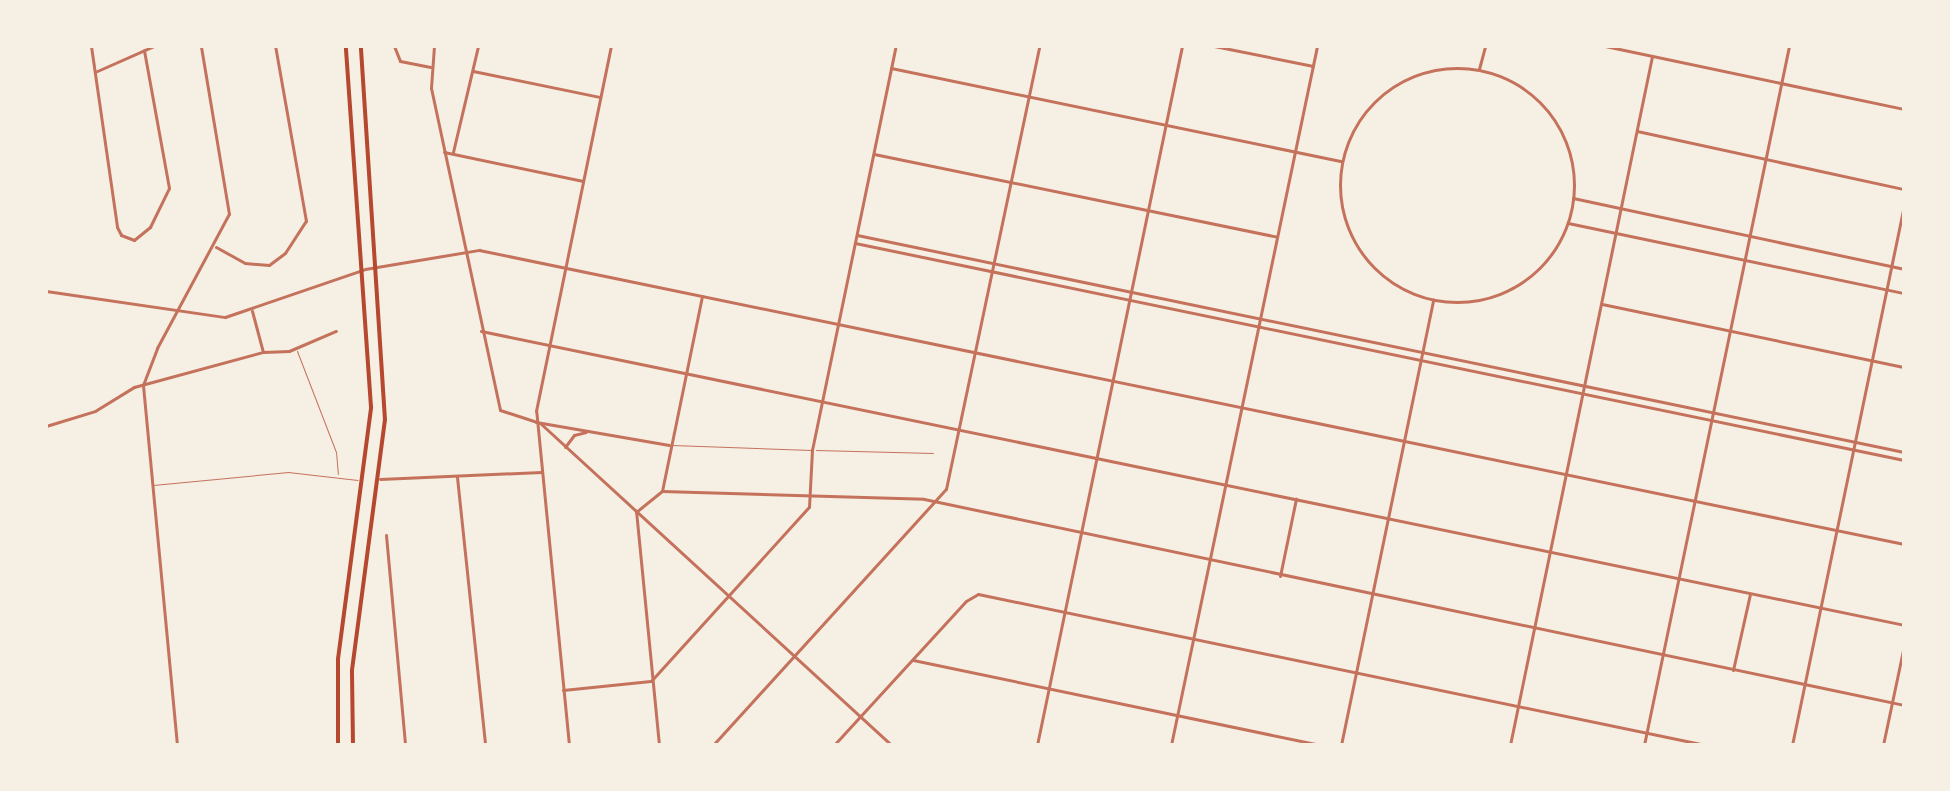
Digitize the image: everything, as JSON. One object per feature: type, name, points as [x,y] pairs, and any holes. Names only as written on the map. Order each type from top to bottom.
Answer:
[{"type":"main road","points":[[338,745],[338,659],[365,481],[371,407],[365,269],[346,46]]},
{"type":"main road","points":[[353,745],[352,670],[380,479],[385,410],[361,46]]},
{"type":"street","points":[[91,46],[117,227],[121,235],[134,240],[150,227],[169,188],[144,50]]},
{"type":"street","points":[[95,72],[154,46]]},
{"type":"street","points":[[177,745],[143,385],[177,311],[216,247],[230,200],[201,46]]},
{"type":"street","points":[[216,247],[245,263],[269,265],[285,253],[306,221],[275,46]]},
{"type":"street","points":[[394,46],[400,61],[430,67]]},
{"type":"street","points":[[434,46],[430,67],[444,152],[500,410],[538,422],[669,445]]},
{"type":"street","points":[[453,152],[478,46]]},
{"type":"street","points":[[569,745],[538,422],[549,345],[611,46]]},
{"type":"street","points":[[563,690],[651,681],[801,517],[811,495],[812,450],[896,46]]},
{"type":"street","points":[[713,745],[937,503],[949,480],[1039,46]]},
{"type":"street","points":[[1037,745],[1182,46]]},
{"type":"street","points":[[1214,46],[1313,66]]},
{"type":"street","points":[[1171,745],[1317,46]]},
{"type":"street","points":[[1479,70],[1485,46]]},
{"type":"street","points":[[1605,46],[1904,109]]},
{"type":"street","points":[[1644,745],[1789,46]]},
{"type":"street","points":[[1510,745],[1652,56]]},
{"type":"street","points":[[891,68],[1342,161]]},
{"type":"street","points":[[1479,70],[1519,86],[1551,116],[1570,155],[1573,198],[1568,223],[1551,255],[1515,286],[1469,301],[1433,299],[1386,278],[1359,249],[1340,200],[1342,161],[1356,126],[1388,90],[1431,71],[1479,70]]},
{"type":"street","points":[[473,71],[600,97]]},
{"type":"street","points":[[1637,131],[1904,189]]},
{"type":"street","points":[[444,152],[583,181]]},
{"type":"street","points":[[874,154],[1277,237]]},
{"type":"street","points":[[1573,198],[1904,269]]},
{"type":"street","points":[[1792,745],[1904,205]]},
{"type":"street","points":[[1568,223],[1904,293]]},
{"type":"street","points":[[857,235],[1904,452]]},
{"type":"street","points":[[855,243],[1904,460]]},
{"type":"street","points":[[923,257],[925,248]]},
{"type":"street","points":[[46,291],[225,317],[252,311],[365,269],[464,250],[565,268],[1904,544]]},
{"type":"street","points":[[662,491],[702,296]]},
{"type":"street","points":[[1341,745],[1433,299]]},
{"type":"street","points":[[1601,304],[1904,367]]},
{"type":"street","points":[[1196,314],[1197,305]]},
{"type":"street","points":[[252,311],[263,352]]},
{"type":"street","points":[[46,426],[95,411],[143,385],[263,352],[295,348],[336,331]]},
{"type":"street","points":[[481,331],[1904,625]]},
{"type":"street","points":[[1343,344],[1345,336]]},
{"type":"street","points":[[1470,370],[1471,362]]},
{"type":"street","points":[[1500,377],[1503,368]]},
{"type":"street","points":[[1648,407],[1650,399]]},
{"type":"street","points":[[538,422],[891,745]]},
{"type":"street","points":[[1782,435],[1784,427]]},
{"type":"street","points":[[565,447],[576,434],[594,432]]},
{"type":"street","points":[[380,479],[542,472]]},
{"type":"street","points":[[457,477],[485,745]]},
{"type":"street","points":[[636,512],[662,491],[811,495],[937,503],[1904,705]]},
{"type":"street","points":[[1280,576],[1296,499]]},
{"type":"street","points":[[636,512],[659,745]]},
{"type":"street","points":[[386,535],[405,745]]},
{"type":"street","points":[[1733,670],[1750,594]]},
{"type":"street","points":[[834,745],[974,596],[1705,745]]},
{"type":"street","points":[[1883,745],[1904,645]]},
{"type":"street","points":[[913,660],[1320,745]]},
{"type":"lane","points":[[295,348],[336,452],[338,477]]},
{"type":"lane","points":[[669,445],[933,453]]},
{"type":"lane","points":[[153,485],[288,472],[365,481]]}]
